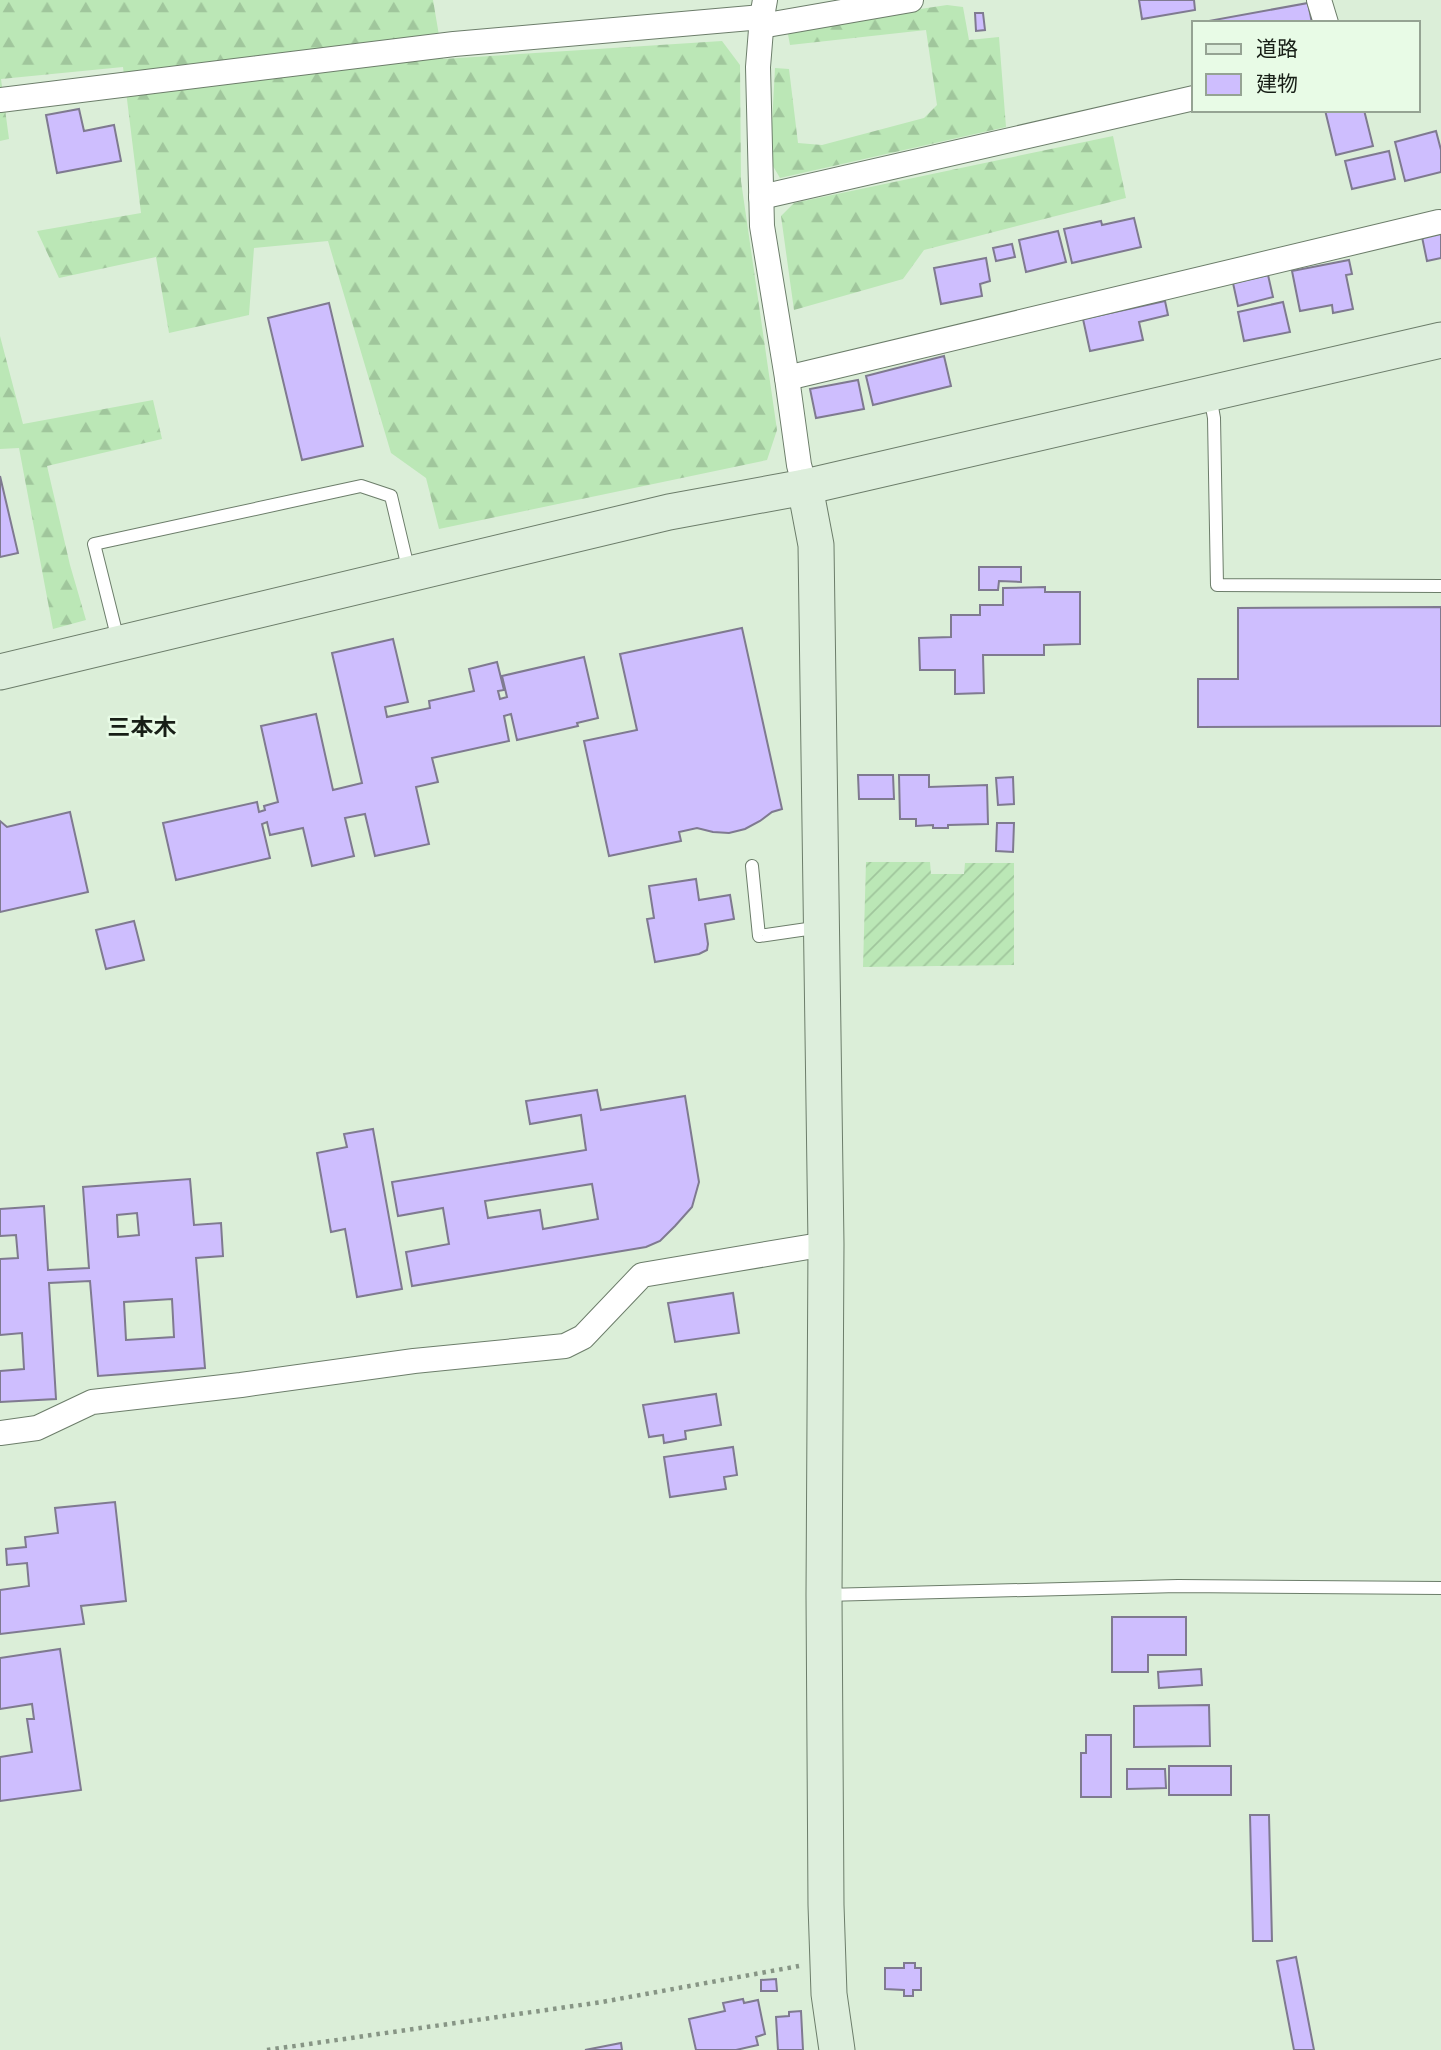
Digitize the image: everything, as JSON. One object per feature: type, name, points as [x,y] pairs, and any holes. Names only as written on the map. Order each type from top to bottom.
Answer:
[{"type":"street","points":[[0,100],[454,44],[911,0]]},
{"type":"street","points":[[1319,0],[1325,21]]},
{"type":"street","points":[[763,14],[758,67],[762,226],[799,465],[816,545],[826,1244],[824,1595],[828,1960],[836,2050]]},
{"type":"street","points":[[761,197],[1192,98]]},
{"type":"street","points":[[787,378],[1439,222]]},
{"type":"street","points":[[0,671],[669,512],[805,487],[1441,340]]},
{"type":"street","points":[[0,1433],[37,1428],[92,1402],[414,1361],[565,1346],[583,1337],[642,1275],[826,1244]]},
{"type":"lane","points":[[1210,394],[1214,418],[1217,585],[1441,586]]},
{"type":"lane","points":[[119,644],[94,544],[361,486],[391,496],[410,575]]},
{"type":"lane","points":[[752,866],[759,936],[821,927]]},
{"type":"lane","points":[[824,1595],[1178,1586],[1441,1588]]},
{"type":"path","points":[[267,2050],[602,2002],[828,1960]]},
{"type":"green space","points":[[0,0],[433,0],[443,59],[722,41],[740,65],[741,181],[777,430],[767,460],[439,529],[426,478],[391,453],[328,241],[254,248],[249,315],[169,333],[156,257],[59,278],[37,231],[141,213],[123,67],[1,79],[9,139],[0,141]]},
{"type":"green space","points":[[947,5],[963,7],[969,40],[999,37],[1006,127],[780,178],[770,161],[775,68],[789,69],[798,143],[822,145],[924,118],[937,105],[926,30],[790,45],[787,29]]},
{"type":"green space","points":[[1113,136],[1126,198],[924,250],[903,279],[794,310],[781,216],[794,203]]},
{"type":"green space","points":[[0,336],[23,424],[153,400],[162,439],[47,466],[86,620],[53,629],[19,448],[0,449]]},
{"type":"green space","points":[[866,862],[930,862],[931,874],[964,874],[965,863],[1014,863],[1014,965],[863,967]]},
{"type":"building","points":[[1139,0],[1194,0],[1195,10],[1142,19]]},
{"type":"building","points":[[1308,3],[1312,21],[1209,21]]},
{"type":"building","points":[[975,13],[983,13],[985,30],[976,31]]},
{"type":"building","points":[[79,109],[84,131],[114,125],[121,161],[57,173],[46,115]]},
{"type":"building","points":[[1325,112],[1364,112],[1373,146],[1336,155]]},
{"type":"building","points":[[1436,131],[1441,150],[1441,172],[1405,181],[1395,142]]},
{"type":"building","points":[[1389,151],[1395,179],[1352,189],[1345,161]]},
{"type":"building","points":[[1134,218],[1141,247],[1072,263],[1064,229],[1101,221],[1102,225]]},
{"type":"building","points":[[1058,231],[1066,262],[1026,272],[1019,240]]},
{"type":"building","points":[[1441,233],[1441,258],[1427,261],[1422,237]]},
{"type":"building","points":[[1012,244],[1015,257],[996,261],[993,248]]},
{"type":"building","points":[[986,258],[990,281],[980,284],[982,296],[941,304],[934,268]]},
{"type":"building","points":[[1349,260],[1352,274],[1346,275],[1353,309],[1333,313],[1332,305],[1300,311],[1292,271]]},
{"type":"building","points":[[1268,275],[1273,297],[1238,306],[1233,283]]},
{"type":"building","points":[[1165,301],[1168,315],[1139,322],[1143,340],[1090,351],[1083,319]]},
{"type":"building","points":[[1283,302],[1290,332],[1244,341],[1238,312]]},
{"type":"building","points":[[329,303],[363,446],[302,460],[268,318]]},
{"type":"building","points":[[944,356],[951,386],[873,405],[866,376]]},
{"type":"building","points":[[858,380],[864,409],[816,418],[810,389]]},
{"type":"building","points":[[0,476],[18,553],[0,557]]},
{"type":"building","points":[[979,567],[1021,567],[1021,582],[999,581],[998,590],[979,590]]},
{"type":"building","points":[[1045,587],[1045,592],[1080,592],[1080,644],[1044,645],[1044,655],[983,655],[984,693],[955,694],[955,670],[920,670],[919,638],[951,637],[951,615],[980,615],[980,605],[1003,605],[1003,588]]},
{"type":"building","points":[[1441,607],[1441,726],[1198,727],[1198,679],[1238,679],[1238,608]]},
{"type":"building","points":[[742,628],[782,809],[772,812],[745,829],[729,833],[697,828],[679,832],[681,841],[609,856],[584,741],[637,730],[620,654]]},
{"type":"building","points":[[393,639],[408,702],[385,707],[387,717],[430,708],[429,701],[474,691],[469,669],[497,662],[504,690],[498,691],[500,699],[507,697],[502,676],[584,657],[598,718],[577,723],[578,726],[517,740],[511,714],[504,716],[509,741],[432,758],[438,782],[416,787],[429,844],[375,856],[365,814],[345,818],[354,856],[312,866],[303,828],[270,835],[267,822],[262,824],[270,858],[176,880],[163,823],[257,802],[259,812],[265,810],[264,806],[278,802],[261,726],[316,714],[333,790],[362,783],[332,653]]},
{"type":"building","points":[[858,775],[893,775],[894,799],[859,799]]},
{"type":"building","points":[[899,775],[929,775],[929,787],[987,785],[988,824],[933,828],[933,825],[916,826],[916,819],[900,819]]},
{"type":"building","points":[[1013,777],[1014,804],[998,805],[996,778]]},
{"type":"building","points":[[70,812],[88,892],[0,912],[0,821],[7,827]]},
{"type":"building","points":[[997,823],[1014,823],[1013,852],[996,851]]},
{"type":"building","points":[[696,879],[699,900],[730,895],[734,919],[705,924],[707,950],[655,962],[647,919],[654,918],[649,886]]},
{"type":"building","points":[[134,921],[144,960],[106,969],[96,930]]},
{"type":"building","points":[[597,1090],[601,1110],[685,1096],[699,1182],[692,1207],[660,1241],[646,1247],[412,1286],[406,1252],[449,1244],[443,1208],[398,1216],[392,1182],[586,1150],[581,1115],[530,1124],[526,1101]],"holes":[[[592,1184],[598,1219],[543,1229],[540,1210],[488,1218],[485,1201]]]},
{"type":"building","points":[[373,1129],[402,1289],[357,1297],[345,1229],[331,1232],[317,1153],[347,1147],[344,1134]]},
{"type":"building","points":[[190,1179],[194,1225],[221,1223],[223,1256],[196,1258],[205,1368],[98,1376],[90,1281],[49,1283],[56,1399],[0,1402],[0,1371],[24,1369],[22,1333],[0,1335],[0,1259],[18,1258],[16,1235],[0,1236],[0,1209],[44,1206],[48,1270],[89,1268],[83,1187]],"holes":[[[137,1213],[139,1235],[118,1237],[117,1215]],[[172,1299],[174,1337],[126,1340],[124,1302]]]},
{"type":"building","points":[[733,1293],[739,1333],[675,1342],[668,1303]]},
{"type":"building","points":[[716,1394],[721,1425],[685,1431],[686,1439],[664,1443],[663,1435],[649,1437],[643,1405]]},
{"type":"building","points":[[733,1447],[737,1475],[724,1477],[726,1489],[670,1497],[664,1457]]},
{"type":"building","points":[[115,1502],[126,1601],[81,1606],[84,1624],[0,1634],[0,1590],[29,1586],[27,1563],[7,1565],[6,1549],[26,1547],[25,1537],[58,1533],[55,1508]]},
{"type":"building","points":[[1112,1617],[1186,1617],[1186,1655],[1148,1655],[1148,1672],[1112,1672]]},
{"type":"building","points":[[60,1649],[81,1790],[0,1801],[0,1757],[32,1752],[27,1719],[34,1719],[32,1704],[0,1709],[0,1658]]},
{"type":"building","points":[[1201,1669],[1202,1685],[1159,1688],[1158,1672]]},
{"type":"building","points":[[1209,1705],[1210,1746],[1134,1747],[1134,1706]]},
{"type":"building","points":[[1086,1735],[1111,1735],[1111,1797],[1081,1797],[1081,1753],[1086,1753]]},
{"type":"building","points":[[1169,1766],[1231,1766],[1231,1795],[1169,1795]]},
{"type":"building","points":[[1127,1769],[1165,1769],[1166,1788],[1127,1789]]},
{"type":"building","points":[[1250,1815],[1269,1815],[1272,1941],[1253,1941]]},
{"type":"building","points":[[1296,1957],[1314,2050],[1294,2050],[1277,1961]]},
{"type":"building","points":[[904,1963],[915,1963],[915,1968],[921,1968],[921,1990],[913,1990],[913,1996],[904,1996],[904,1990],[885,1989],[885,1968],[904,1968]]},
{"type":"building","points":[[776,1979],[777,1991],[761,1991],[761,1980]]},
{"type":"building","points":[[743,1999],[744,2003],[758,2000],[765,2034],[756,2037],[758,2045],[736,2050],[696,2050],[689,2019],[725,2011],[723,2003]]},
{"type":"building","points":[[801,2011],[803,2050],[778,2050],[776,2017]]},
{"type":"building","points":[[621,2043],[622,2050],[585,2050]]},
{"type":"district","name":"三本木","points":[[142,727]]}]
